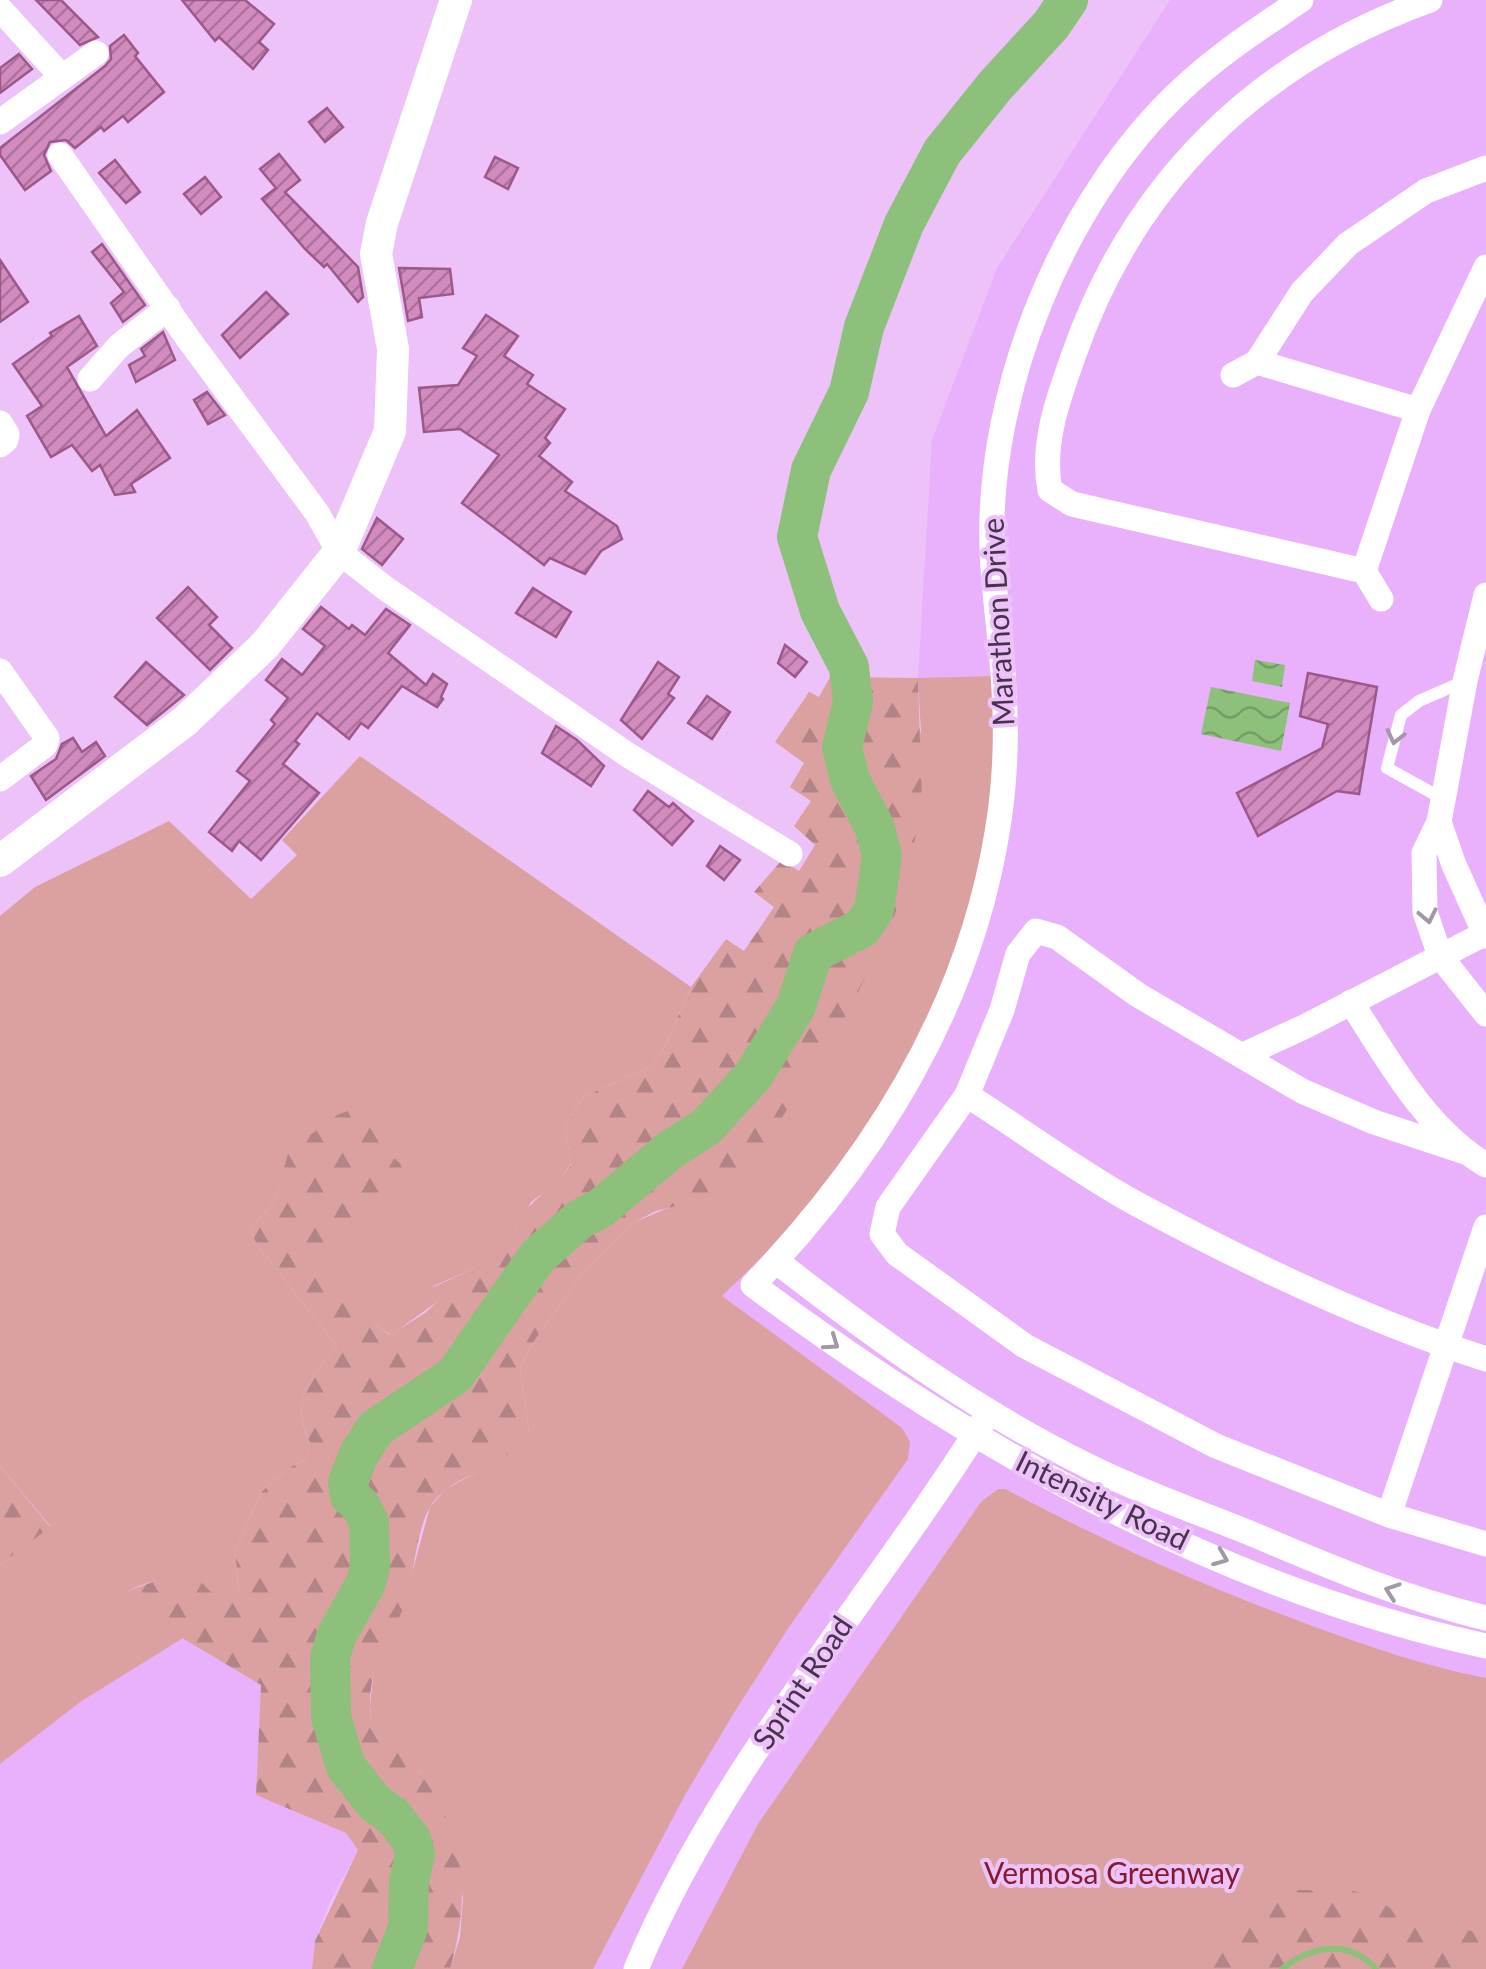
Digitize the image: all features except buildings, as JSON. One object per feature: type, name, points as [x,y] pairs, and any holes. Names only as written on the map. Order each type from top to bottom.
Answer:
[{"type":"street","points":[[0,861],[185,720],[265,645],[339,552],[390,431],[393,349],[376,254],[382,223],[456,0]]},
{"type":"street","name":"Marathon Drive","points":[[753,1285],[851,1173],[898,1103],[936,1030],[972,934],[997,835],[1005,762],[1005,692],[992,548],[994,469],[1010,396],[1040,297],[1082,216],[1133,144],[1179,92],[1234,46],[1301,0]]},
{"type":"street","points":[[1381,599],[1364,571],[1072,504],[1050,490],[1046,472],[1054,410],[1090,308],[1136,223],[1182,162],[1249,97],[1321,48],[1430,0]]},
{"type":"street","points":[[0,9],[62,77]]},
{"type":"street","points":[[0,122],[96,53]]},
{"type":"street","points":[[60,156],[282,470],[317,513],[339,552],[385,588],[628,754],[790,854]]},
{"type":"street","points":[[1233,375],[1257,362],[1302,292],[1348,244],[1426,190],[1486,168]]},
{"type":"street","points":[[1364,571],[1418,410],[1486,267]]},
{"type":"street","points":[[90,378],[120,346],[168,308]]},
{"type":"street","points":[[1257,362],[1418,410]]},
{"type":"street","points":[[1486,595],[1464,681],[1441,811],[1424,854],[1425,912],[1440,956],[1486,1014]]},
{"type":"street","points":[[0,671],[47,738],[45,745],[0,779]]},
{"type":"street","points":[[1243,1055],[1485,935],[1454,865],[1441,811]]},
{"type":"street","points":[[1475,1159],[1320,1099],[1138,995],[1056,937],[1036,931],[1018,954],[1002,1010],[966,1095],[888,1207],[882,1234],[897,1254],[1025,1346],[1216,1446],[1389,1515],[1486,1544]]},
{"type":"street","points":[[1350,1002],[1404,1086],[1475,1159]]},
{"type":"street","points":[[966,1095],[1132,1201],[1283,1277],[1446,1346],[1486,1358]]},
{"type":"street","points":[[1389,1515],[1486,1227]]},
{"type":"street","name":"Intensity Road","points":[[776,1261],[896,1350],[990,1410],[1108,1474],[1364,1581],[1436,1606],[1486,1618]]},
{"type":"street","name":"Intensity Road","points":[[753,1285],[876,1374],[1072,1490],[1209,1554],[1343,1606],[1486,1646]]},
{"type":"street","name":"Sprint Road","points":[[636,1969],[697,1852],[787,1704],[990,1410]]},
{"type":"lane","points":[[1441,811],[1387,768],[1401,715],[1464,681]]},
{"type":"shaded area","points":[[1170,0],[1486,0],[1486,1969],[450,1969],[921,731],[918,678],[932,440],[997,268]]},
{"type":"shaded area","points":[[37,1536],[135,1610],[262,1685],[256,1795],[347,1833],[358,1850],[329,1904],[315,1941],[312,1969],[0,1969],[0,1565]]},
{"type":"green space","points":[[998,676],[993,779],[981,859],[970,904],[939,992],[898,1076],[850,1155],[806,1211],[722,1296],[902,1428],[910,1442],[908,1459],[789,1627],[735,1711],[685,1795],[593,1969],[450,1969],[460,1937],[463,1898],[445,1822],[419,1772],[391,1751],[372,1727],[370,1705],[375,1662],[403,1606],[430,1507],[445,1490],[508,1454],[529,1433],[520,1367],[585,1270],[635,1222],[677,1204],[828,1049],[854,996],[921,731],[918,678]]},
{"type":"green space","points":[[830,677],[918,678],[922,801],[908,877],[887,936],[828,1049],[764,1144],[723,1187],[699,1200],[656,1211],[635,1222],[585,1270],[520,1367],[529,1433],[499,1461],[440,1495],[426,1514],[404,1606],[377,1665],[370,1705],[375,1729],[421,1775],[447,1821],[455,1844],[462,1892],[457,1943],[450,1969],[312,1969],[315,1941],[358,1850],[346,1833],[256,1795],[261,1685],[116,1595],[167,1577],[196,1577],[212,1593],[239,1593],[235,1551],[262,1491],[290,1467],[305,1460],[310,1443],[304,1428],[302,1402],[311,1380],[337,1346],[257,1245],[250,1229],[274,1202],[289,1151],[337,1115],[361,1106],[388,1153],[400,1163],[405,1177],[324,1262],[377,1326],[390,1335],[425,1313],[440,1299],[433,1287],[471,1270],[518,1228],[516,1221],[571,1165],[565,1125],[583,1097],[652,1066],[691,987],[726,939],[744,951],[774,907],[754,892],[782,860],[799,871],[815,845],[794,826],[811,801],[790,787],[804,763],[775,742],[809,692],[819,697]]},
{"type":"green space","points":[[360,756],[691,987],[652,1066],[583,1097],[565,1125],[571,1164],[554,1185],[531,1202],[518,1228],[471,1270],[433,1286],[441,1299],[391,1335],[377,1326],[323,1262],[375,1207],[400,1163],[388,1153],[280,1182],[274,1202],[250,1229],[257,1245],[337,1346],[311,1380],[302,1402],[310,1444],[305,1460],[290,1467],[262,1491],[235,1551],[239,1593],[212,1593],[195,1577],[184,1577],[145,1584],[117,1596],[183,1638],[80,1702],[0,1764],[0,1565],[50,1526],[0,1466],[0,916],[35,887],[169,821],[251,899],[297,855],[282,840]]},
{"type":"green space","points":[[0,1466],[50,1527],[0,1565]]},
{"type":"green space","name":"Vermosa Greenway","points":[[998,1489],[1159,1564],[1278,1613],[1401,1656],[1486,1678],[1486,1969],[682,1969],[758,1824],[981,1502]]},
{"type":"green space","points":[[1298,1890],[1372,1895],[1409,1922],[1486,1933],[1486,1969],[1204,1969],[1221,1941],[1239,1925]]},
{"type":"water","points":[[1255,660],[1285,665],[1282,687],[1252,681]]},
{"type":"water","points":[[1211,687],[1290,703],[1281,751],[1201,734]]},
{"type":"waterway","points":[[392,1969],[408,1928],[409,1882],[415,1854],[411,1839],[393,1816],[375,1803],[346,1767],[331,1717],[330,1657],[337,1634],[366,1583],[370,1566],[369,1522],[350,1496],[348,1482],[359,1454],[376,1428],[455,1375],[538,1256],[580,1219],[601,1208],[670,1150],[706,1127],[753,1076],[796,1006],[813,953],[862,928],[874,910],[882,856],[875,828],[850,780],[842,747],[853,702],[849,667],[820,611],[797,537],[811,470],[849,392],[864,327],[904,224],[942,152],[1068,0]]},
{"type":"waterway","points":[[1282,1969],[1305,1955],[1330,1949],[1354,1953],[1376,1969]]}]
